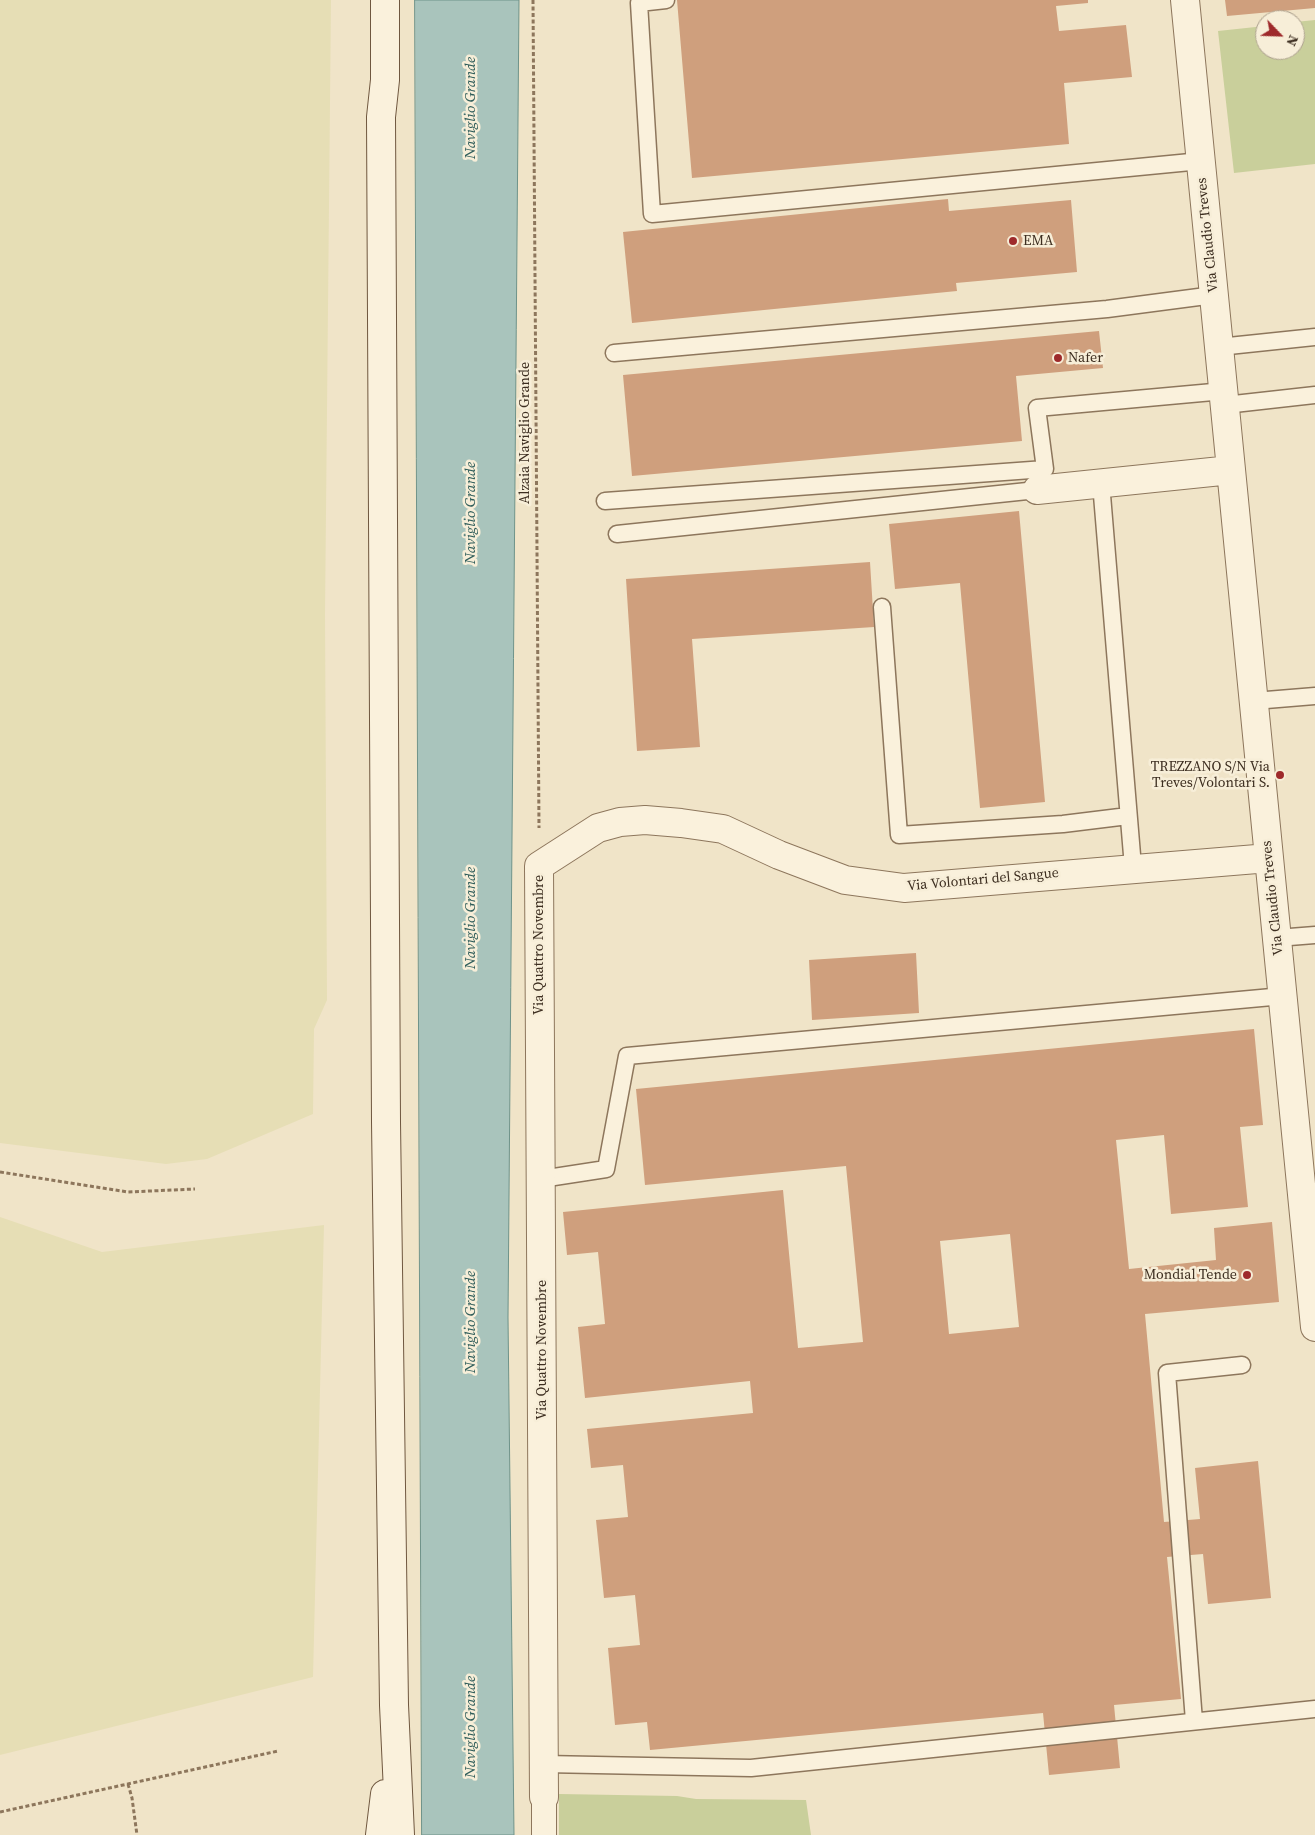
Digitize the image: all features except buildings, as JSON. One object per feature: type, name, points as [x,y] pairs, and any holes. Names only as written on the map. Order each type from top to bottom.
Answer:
[{"type":"street","points":[[385,0],[385,80],[381,137],[386,1112],[394,1705],[400,1835]]},
{"type":"street","name":"Via Claudio Treves","points":[[1185,0],[1315,1327]]},
{"type":"street","points":[[1037,490],[1231,470]]},
{"type":"street","name":"Via Volontari del Sangue","points":[[539,866],[598,828],[620,822],[645,820],[723,829],[779,855],[845,880],[904,888],[1269,858]]},
{"type":"street","name":"Via Quattro Novembre","points":[[539,866],[544,1835]]},
{"type":"street","points":[[380,1835],[394,1705]]},
{"type":"lane","points":[[666,0],[639,3],[652,214],[1201,161]]},
{"type":"lane","points":[[614,353],[1106,309],[1214,295]]},
{"type":"lane","points":[[1219,347],[1315,337]]},
{"type":"lane","points":[[604,501],[1045,469],[1037,408],[1315,395]]},
{"type":"lane","points":[[1102,483],[1132,868]]},
{"type":"lane","points":[[617,534],[1037,490]]},
{"type":"lane","points":[[882,607],[899,835],[1063,824],[1128,816]]},
{"type":"lane","points":[[1254,701],[1315,696]]},
{"type":"lane","points":[[1277,938],[1315,935]]},
{"type":"lane","points":[[541,1179],[606,1170],[627,1056],[1282,996]]},
{"type":"lane","points":[[1194,1721],[1167,1373],[1242,1365]]},
{"type":"lane","points":[[544,1764],[750,1768],[1315,1709]]},
{"type":"path","name":"Alzaia Naviglio Grande","points":[[533,0],[539,866]]},
{"type":"path","points":[[0,1172],[128,1192],[195,1189]]},
{"type":"path","points":[[0,1812],[278,1751]]},
{"type":"path","points":[[128,1784],[132,1798],[137,1835]]},
{"type":"shaded area","points":[[0,0],[331,0],[325,614],[327,1000],[314,1029],[313,1114],[207,1159],[166,1164],[0,1143]]},
{"type":"shaded area","points":[[0,1217],[102,1252],[324,1225],[313,1677],[0,1755]]},
{"type":"green space","points":[[1315,20],[1315,164],[1234,173],[1218,31],[1255,27],[1255,60],[1305,60],[1305,21]]},
{"type":"green space","points":[[559,1794],[677,1796],[696,1799],[806,1800],[811,1835],[559,1835]]},
{"type":"water","name":"Naviglio Grande","points":[[415,0],[519,0],[508,1317],[514,1835],[422,1835]]},
{"type":"place","name":"EMA","points":[[1013,241]]},
{"type":"place","name":"Nafer","points":[[1058,358]]},
{"type":"place","name":"TREZZANO S/N Via Treves/Volontari S.","points":[[1280,775]]},
{"type":"place","name":"Mondial Tende","points":[[1247,1275]]}]
